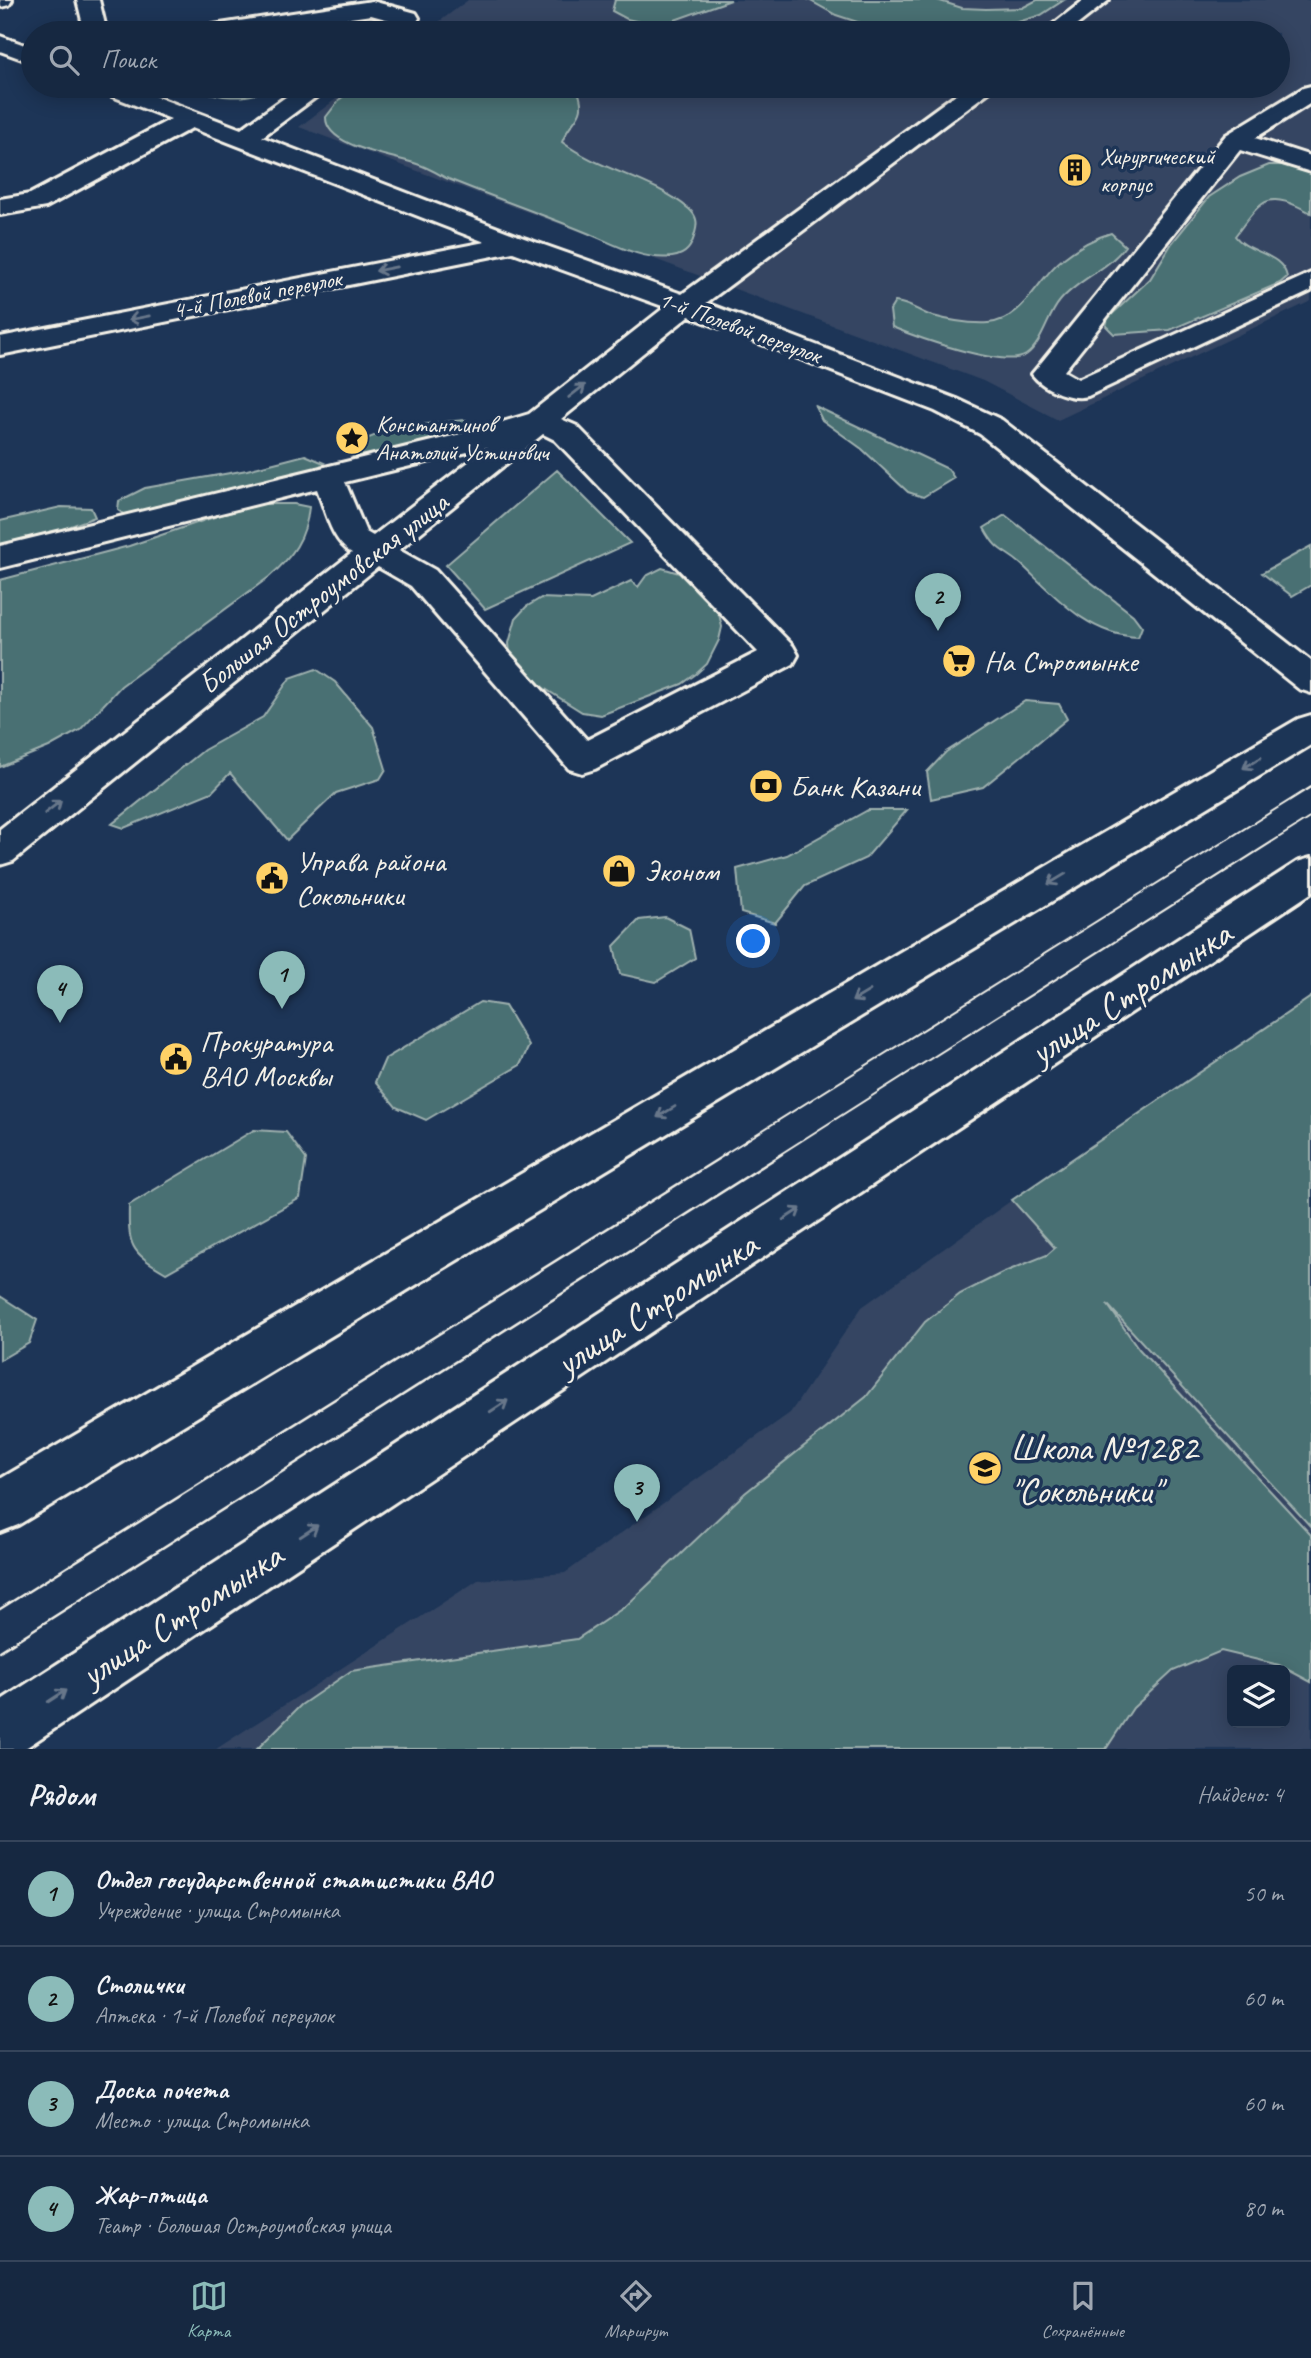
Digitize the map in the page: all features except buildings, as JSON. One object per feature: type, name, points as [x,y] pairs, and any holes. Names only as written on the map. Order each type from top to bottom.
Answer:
[{"type":"street","points":[[88,0],[93,21]]},
{"type":"street","points":[[1069,21],[1098,0]]},
{"type":"street","points":[[286,21],[372,8],[415,12],[403,21]]},
{"type":"street","points":[[1311,93],[1235,141],[1047,374],[1078,390],[1311,281]]},
{"type":"street","name":"1-й Полевой переулок","points":[[137,98],[515,244],[946,405],[991,427],[1311,680]]},
{"type":"street","points":[[243,140],[300,98]]},
{"type":"street","name":"Большая Остроумовская улица","points":[[0,850],[684,306],[966,98]]},
{"type":"street","points":[[0,207],[37,201],[190,119]]},
{"type":"street","points":[[1235,141],[1311,164]]},
{"type":"street","name":"4-й Полевой переулок","points":[[0,346],[515,244]]},
{"type":"street","points":[[0,556],[480,439],[539,421],[566,433],[781,655],[582,759],[423,578],[353,539],[327,477]]},
{"type":"street","points":[[0,1507],[1311,728]]},
{"type":"street","name":"улица Стромынка","points":[[0,1733],[1311,873]]},
{"type":"shaded area","points":[[468,0],[1311,0],[1311,301],[1058,420],[983,381],[299,127],[337,98],[1290,98],[1290,21],[440,21]]},
{"type":"shaded area","name":"Школа №1282 \"Сокольники\"","points":[[1012,1200],[1311,1527],[1311,1749],[216,1749],[478,1580],[565,1573],[790,1413],[862,1307]]},
{"type":"green space","points":[[615,0],[731,0],[672,21],[636,21],[612,11]]},
{"type":"green space","points":[[809,0],[937,0],[962,8],[986,9],[1022,8],[1037,0],[1064,0],[1041,15],[1021,21],[854,21],[836,15]]},
{"type":"green space","points":[[580,98],[578,116],[562,142],[593,160],[675,198],[694,214],[697,223],[692,242],[685,252],[677,256],[661,258],[638,254],[446,178],[421,165],[362,149],[337,136],[329,127],[326,117],[340,99]]},
{"type":"green space","points":[[1269,165],[1283,165],[1311,172],[1311,213],[1284,201],[1267,202],[1252,213],[1235,236],[1279,263],[1287,277],[1280,283],[1170,330],[1114,334],[1106,326],[1108,318],[1150,279],[1172,243],[1209,197],[1240,177]]},
{"type":"green space","points":[[1111,233],[1125,246],[1110,262],[1067,293],[1052,314],[1037,344],[1026,355],[999,358],[980,355],[892,327],[890,310],[895,302],[951,320],[988,323],[1001,320],[1021,306],[1064,258],[1086,243]]},
{"type":"green space","points":[[815,406],[948,469],[954,478],[923,497],[908,492],[862,449],[822,420]]},
{"type":"green space","points":[[466,420],[468,428],[458,435],[366,463],[355,459],[348,452],[357,444],[385,432]]},
{"type":"green space","points":[[305,455],[324,463],[314,470],[126,516],[118,510],[119,501],[145,488],[247,470]]},
{"type":"green space","points":[[557,470],[630,543],[485,609],[446,565]]},
{"type":"green space","points":[[262,504],[309,507],[301,538],[277,570],[121,686],[80,730],[49,747],[0,767],[0,580],[129,546],[217,516]]},
{"type":"green space","points":[[61,507],[91,508],[95,517],[52,533],[0,545],[0,521]]},
{"type":"green space","points":[[1005,515],[1133,615],[1142,627],[1138,637],[1120,635],[1088,622],[997,547],[984,528]]},
{"type":"green space","points":[[1311,546],[1311,585],[1292,596],[1262,573]]},
{"type":"green space","points":[[662,568],[679,573],[719,614],[722,627],[719,640],[707,664],[682,684],[601,715],[582,712],[528,678],[510,655],[509,643],[516,618],[526,607],[541,598],[591,600],[631,581],[638,587],[646,576]]},
{"type":"green space","points":[[316,669],[335,682],[373,727],[386,769],[380,779],[336,793],[287,840],[230,773],[212,792],[124,828],[112,824],[204,750],[263,717],[290,678]]},
{"type":"green space","points":[[1025,701],[1059,704],[1067,719],[983,787],[931,799],[927,772],[946,752]]},
{"type":"green space","points":[[868,810],[907,810],[866,858],[805,886],[775,923],[741,913],[737,869],[787,855]]},
{"type":"green space","points":[[665,917],[689,929],[695,958],[656,982],[620,974],[614,946],[639,920]]},
{"type":"green space","name":"Школа №1282 \"Сокольники\"","points":[[1311,997],[1311,1527],[1107,1304],[1139,1349],[1311,1535],[1311,1682],[1290,1671],[1290,1665],[1279,1665],[1221,1651],[1173,1671],[1133,1708],[1106,1749],[257,1749],[301,1705],[351,1671],[577,1639],[626,1606],[745,1493],[866,1397],[925,1322],[960,1294],[1047,1255],[1055,1248],[1012,1200]]},
{"type":"green space","points":[[480,1002],[505,1006],[529,1046],[520,1065],[426,1120],[396,1107],[375,1082],[385,1059]]},
{"type":"green space","points":[[254,1130],[286,1132],[306,1159],[300,1198],[166,1273],[138,1253],[129,1230],[129,1205]]},
{"type":"green space","points":[[0,1296],[37,1320],[29,1343],[0,1360]]},
{"type":"tram line","points":[[723,1155],[1311,787]]},
{"type":"tram line","points":[[779,1155],[1311,817]]},
{"type":"tram line","points":[[0,1609],[726,1154]]},
{"type":"tram line","points":[[0,1651],[782,1154]]},
{"type":"place","name":"Хирургический корпус","points":[[1075,170]]},
{"type":"place","name":"Константинов Анатолий Устинович","points":[[352,438]]},
{"type":"place","name":"Столички","points":[[938,631]]},
{"type":"place","name":"На Стромынке","points":[[959,661]]},
{"type":"place","name":"Банк Казани","points":[[766,786]]},
{"type":"place","name":"Эконом","points":[[619,871]]},
{"type":"place","name":"Управа района Сокольники","points":[[272,878]]},
{"type":"place","name":"Отдел государственной статистики ВАО","points":[[282,1009]]},
{"type":"place","name":"Жар-птица","points":[[60,1023]]},
{"type":"place","name":"Прокуратура ВАО Москвы","points":[[176,1059]]},
{"type":"place","name":"Школа №1282 \"Сокольники\"","points":[[985,1468]]},
{"type":"place","name":"Доска почета","points":[[637,1522]]}]
